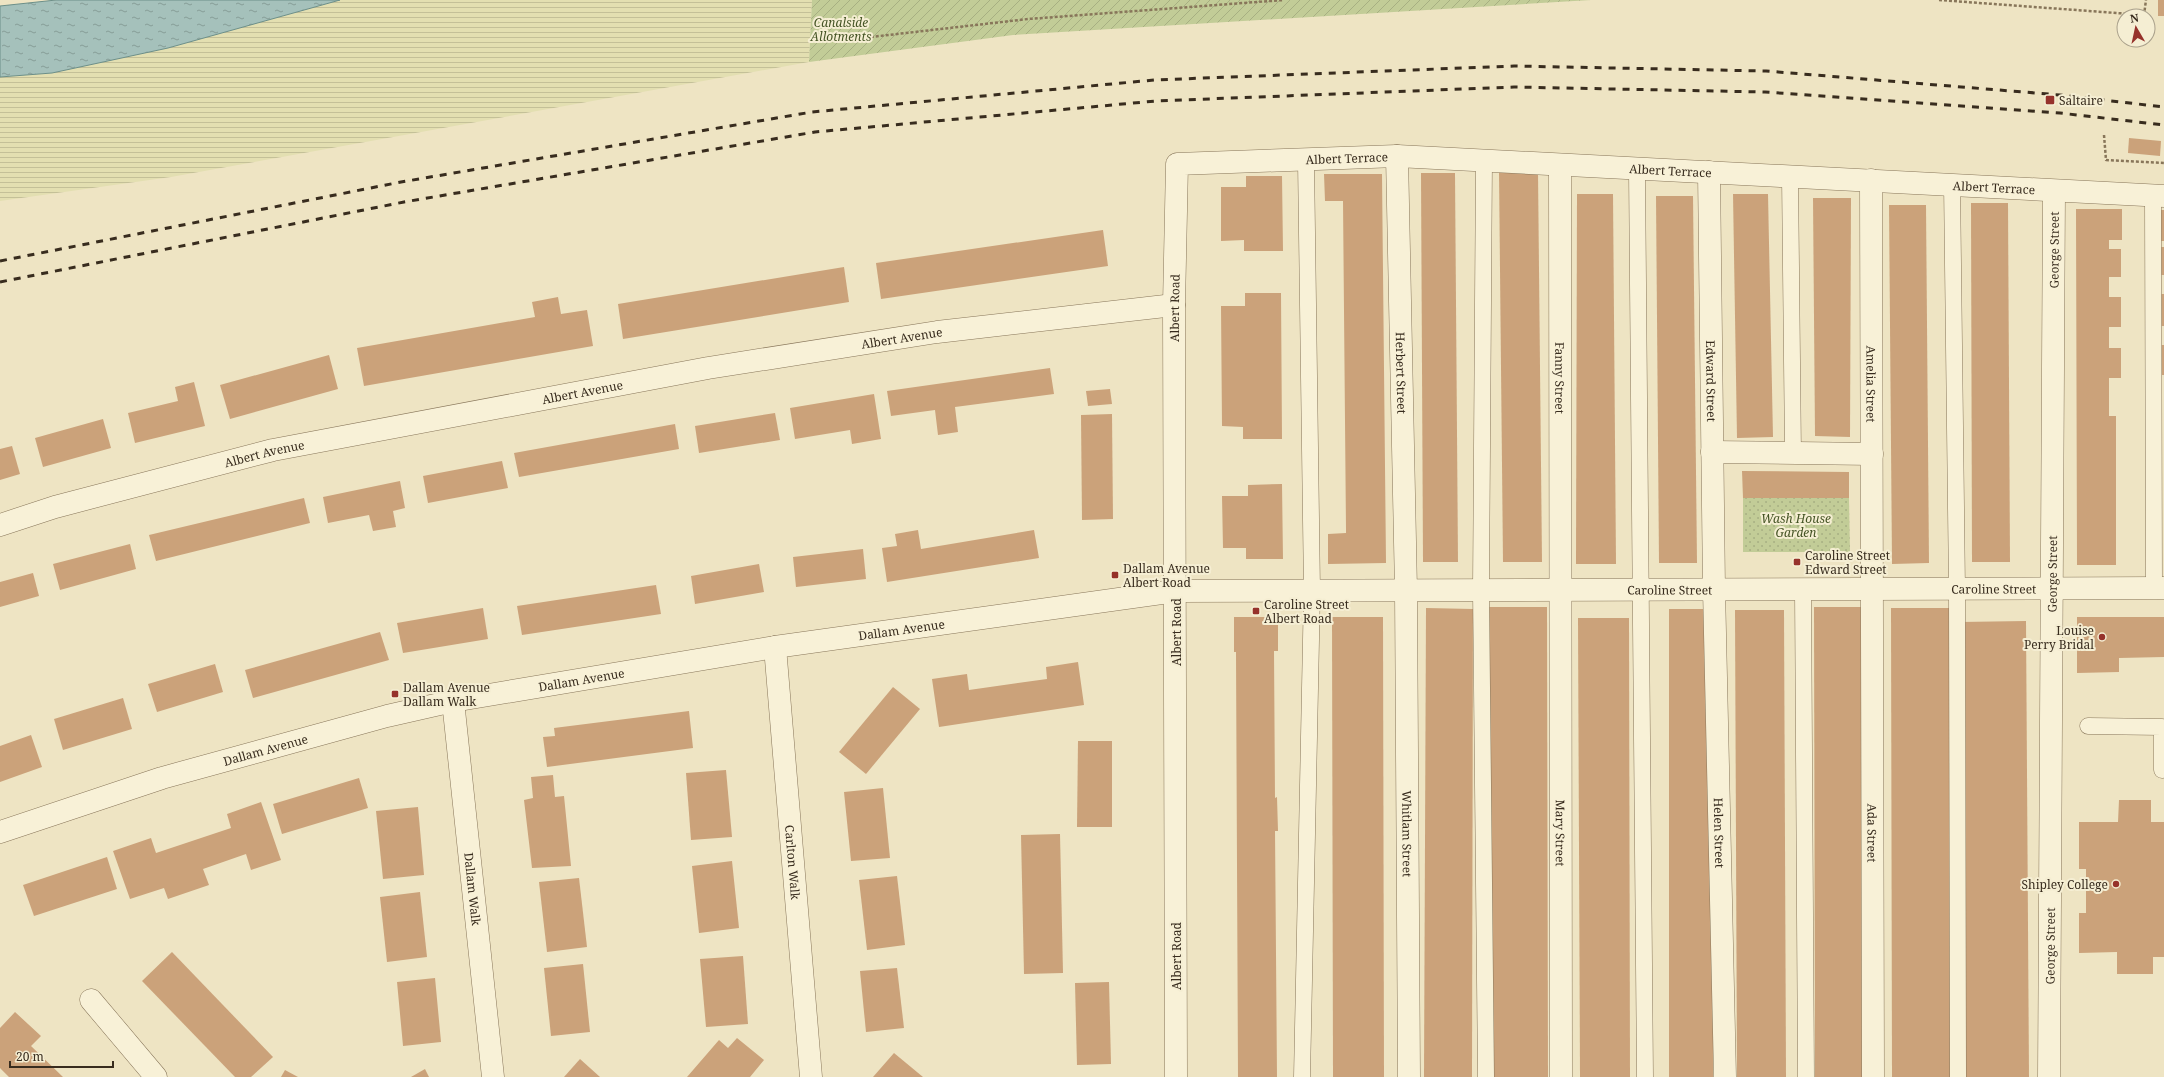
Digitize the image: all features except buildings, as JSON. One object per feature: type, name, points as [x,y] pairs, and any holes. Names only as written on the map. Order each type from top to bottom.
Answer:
[{"type":"street","name":"Albert Terrace","points":[[1177,164],[1306,161],[1397,156],[1484,159],[1560,166],[1952,184],[2159,196]]},
{"type":"street","name":"Herbert Street","points":[[1397,156],[1406,590]]},
{"type":"street","name":"Albert Road","points":[[1176,1077],[1176,591],[1174,305],[1177,164]]},
{"type":"street","name":"Fanny Street","points":[[1560,166],[1560,590]]},
{"type":"street","name":"Edward Street","points":[[1709,172],[1714,589]]},
{"type":"street","name":"Amelia Street","points":[[1871,180],[1872,589]]},
{"type":"street","name":"George Street","points":[[2049,1077],[2053,588],[2054,191]]},
{"type":"street","name":"Albert Avenue","points":[[0,525],[55,507],[273,450],[700,370],[937,332],[1174,305]]},
{"type":"street","points":[[1712,452],[1872,454]]},
{"type":"street","name":"Caroline Street","points":[[1176,591],[2159,588]]},
{"type":"street","name":"Helen Street","points":[[1714,589],[1725,1077]]},
{"type":"street","name":"Ada Street","points":[[1872,589],[1873,1077]]},
{"type":"street","name":"Whitlam Street","points":[[1406,590],[1409,1077]]},
{"type":"street","name":"Mary Street","points":[[1560,590],[1560,1077]]},
{"type":"street","name":"Dallam Avenue","points":[[0,832],[162,778],[387,716],[453,701],[775,647],[1176,591]]},
{"type":"street","name":"Carlton Walk","points":[[775,647],[811,1077]]},
{"type":"street","name":"Dallam Walk","points":[[453,701],[493,1077]]},
{"type":"street","points":[[91,1000],[156,1077]]},
{"type":"lane","points":[[1484,159],[1481,590],[1486,1077]]},
{"type":"lane","points":[[1302,1077],[1312,591],[1306,161]]},
{"type":"lane","points":[[1637,170],[1642,590],[1645,1077]]},
{"type":"lane","points":[[1790,176],[1793,453]]},
{"type":"lane","points":[[1952,184],[1957,589],[1958,1077]]},
{"type":"lane","points":[[2159,196],[2159,588]]},
{"type":"lane","points":[[1803,589],[1806,1077]]},
{"type":"lane","points":[[2088,726],[2162,727],[2162,770],[2164,769]]},
{"type":"path","points":[[836,41],[1028,19],[1284,0]]},
{"type":"path","points":[[1939,0],[2144,15],[2146,0]]},
{"type":"path","points":[[2104,135],[2106,160],[2164,163]]},
{"type":"shaded area","points":[[340,0],[812,0],[809,62],[171,177],[0,201],[0,77],[52,73],[168,48]]},
{"type":"green space","name":"Canalside Allotments","points":[[812,0],[1591,0],[1013,35],[809,62]]},
{"type":"green space","name":"Wash House Garden","points":[[1743,498],[1849,498],[1850,552],[1743,552]]},
{"type":"water","points":[[56,0],[340,0],[168,48],[52,73],[0,77],[0,6]]},
{"type":"railway","points":[[0,261],[401,182],[812,112],[1154,80],[1514,66],[1766,71],[2060,95],[2164,107]]},
{"type":"railway","points":[[0,282],[404,202],[815,132],[1156,101],[1514,87],[1765,92],[2060,113],[2164,125]]},
{"type":"place","name":"Saltaire","points":[[2050,100]]},
{"type":"place","name":"Caroline Street Edward Street","points":[[1797,562]]},
{"type":"place","name":"Dallam Avenue Albert Road","points":[[1115,575]]},
{"type":"place","name":"Caroline Street Albert Road","points":[[1256,611]]},
{"type":"place","name":"Louise Perry Bridal","points":[[2102,637]]},
{"type":"place","name":"Dallam Avenue Dallam Walk","points":[[395,694]]},
{"type":"place","name":"Shipley College","points":[[2116,884]]}]
